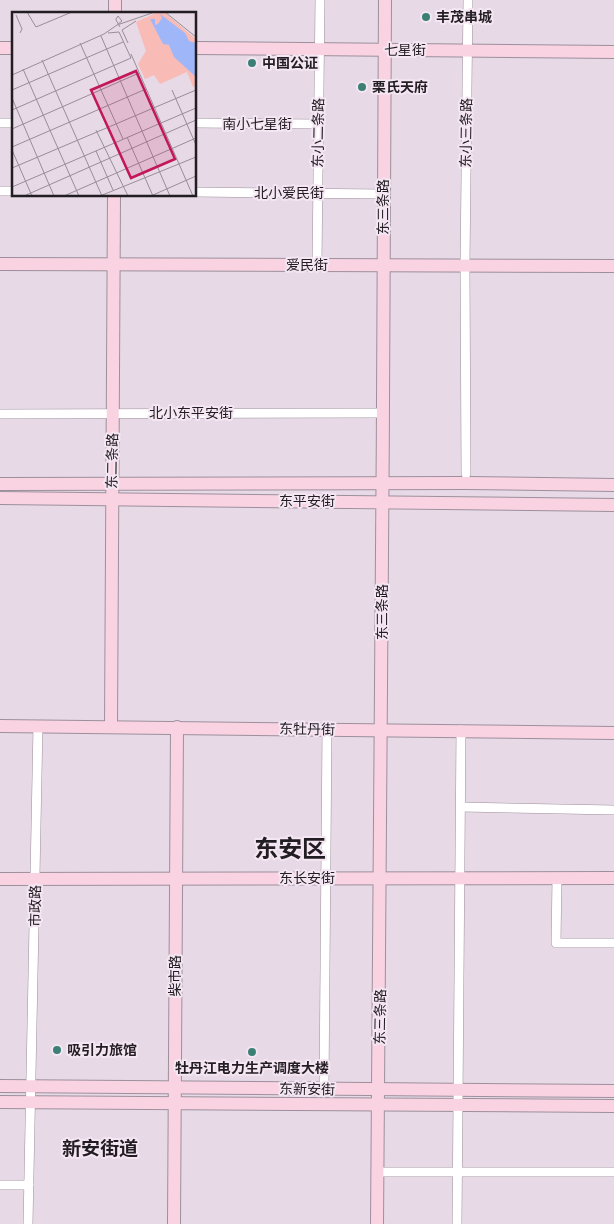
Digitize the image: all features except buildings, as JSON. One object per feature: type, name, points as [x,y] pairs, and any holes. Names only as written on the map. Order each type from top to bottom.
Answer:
[{"type":"street","name":"东小二条路","points":[[316,265],[320,0]]},
{"type":"street","name":"东三条路","points":[[377,1224],[382,878],[381,483],[385,0]]},
{"type":"street","name":"东小三条路","points":[[466,474],[465,265],[468,0]]},
{"type":"street","name":"七星街","points":[[196,48],[614,52]]},
{"type":"street","name":"南小七星街","points":[[196,124],[318,124]]},
{"type":"street","name":"北小爱民街","points":[[196,192],[383,194]]},
{"type":"street","name":"东二条路","points":[[111,727],[114,196]]},
{"type":"street","name":"爱民街","points":[[0,264],[113,266],[614,266]]},
{"type":"street","name":"北小东平安街","points":[[0,414],[382,413]]},
{"type":"street","name":"东平安街","points":[[0,484],[381,483],[614,486]]},
{"type":"street","name":"东平安街","points":[[0,498],[614,505]]},
{"type":"street","name":"东牡丹街","points":[[0,726],[614,733]]},
{"type":"street","name":"市政路","points":[[28,1224],[38,726]]},
{"type":"street","name":"柴市路","points":[[174,1224],[177,727]]},
{"type":"street","points":[[324,1089],[327,729]]},
{"type":"street","points":[[457,1224],[461,730]]},
{"type":"street","points":[[461,807],[614,810]]},
{"type":"street","points":[[557,878],[556,943],[614,944]]},
{"type":"street","name":"东长安街","points":[[0,879],[614,878]]},
{"type":"street","name":"东新安街","points":[[0,1086],[614,1091]]},
{"type":"street","name":"东新安街","points":[[0,1102],[614,1106]]},
{"type":"street","points":[[378,1172],[614,1172]]},
{"type":"street","points":[[0,1185],[29,1185]]},
{"type":"place","name":"丰茂串城","points":[[426,17]]},
{"type":"place","name":"中国公证","points":[[252,63]]},
{"type":"place","name":"栗氏天府","points":[[362,87]]},
{"type":"place","name":"吸引力旅馆","points":[[57,1050]]},
{"type":"place","name":"牡丹江电力生产调度大楼","points":[[252,1052]]},
{"type":"district","name":"东安区","points":[[290,849]]},
{"type":"district","name":"新安街道","points":[[100,1148]]}]
